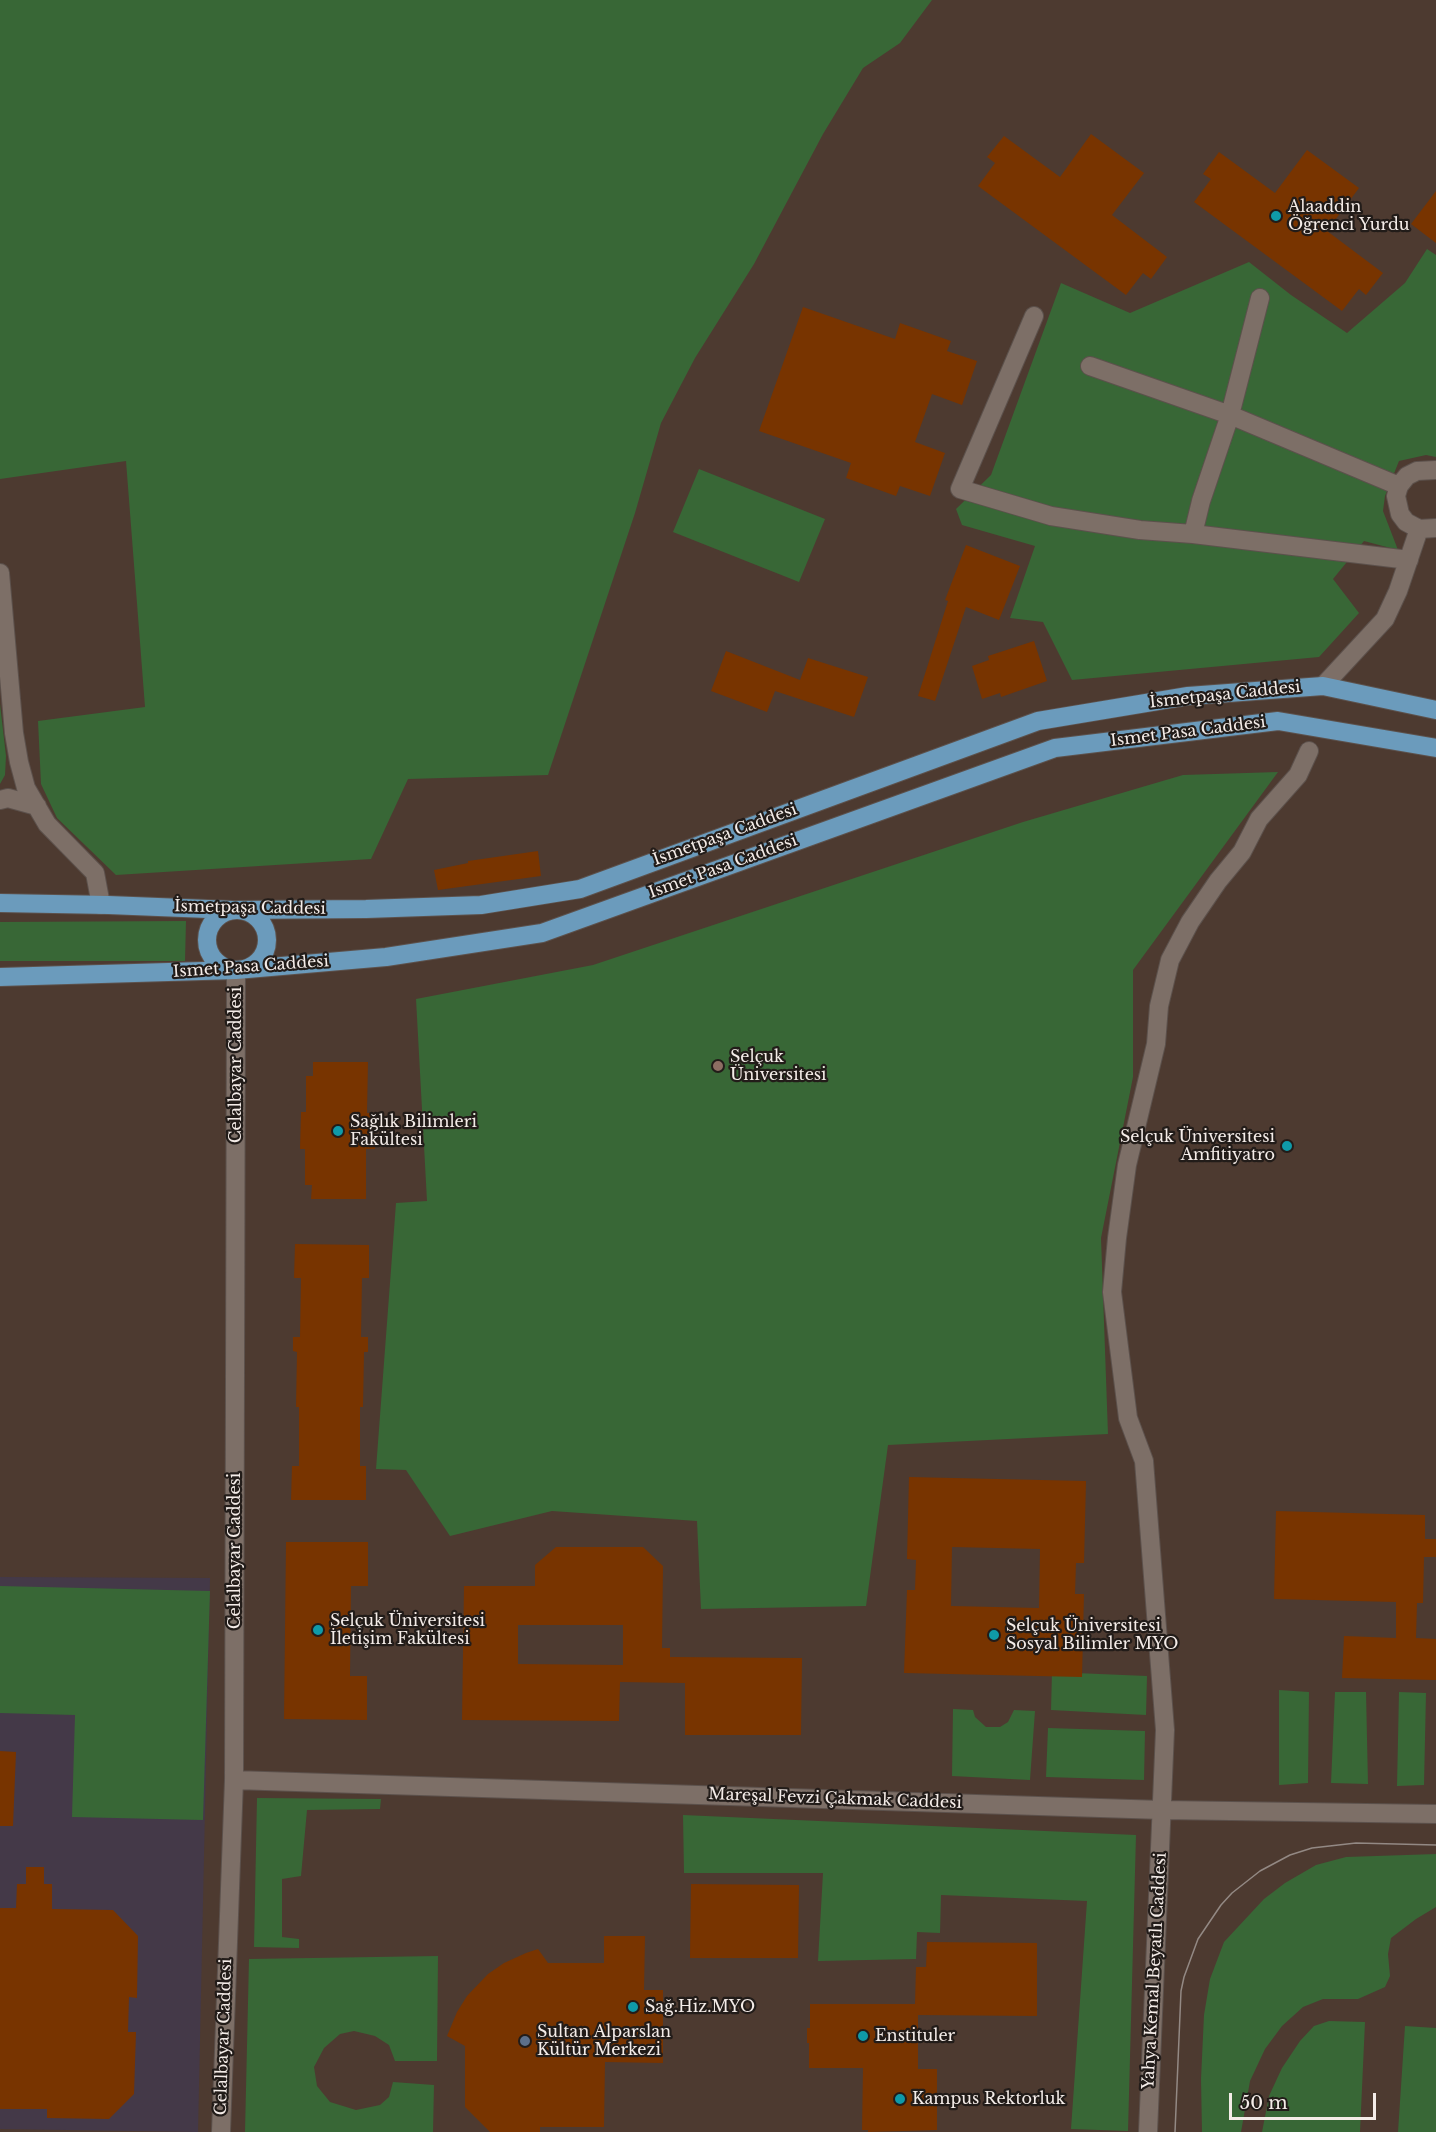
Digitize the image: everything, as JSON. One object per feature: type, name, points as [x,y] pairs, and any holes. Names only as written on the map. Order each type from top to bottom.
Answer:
[{"type":"main road","name":"İsmetpaşa Caddesi","points":[[0,903],[233,910],[481,905],[580,889],[1038,721],[1188,696],[1323,686],[1436,710]]},
{"type":"main road","name":"Ismet Pasa Caddesi","points":[[0,977],[236,970],[386,957],[542,933],[1055,748],[1278,721],[1436,748]]},
{"type":"main road","points":[[233,910],[243,910],[252,914],[265,928],[267,938],[262,957],[246,969],[236,970],[226,969],[218,964],[207,947],[206,937],[215,918],[233,910]]},
{"type":"street","points":[[1193,534],[1201,501],[1230,415],[1260,298]]},
{"type":"street","points":[[1034,316],[960,489],[1051,516],[1140,530],[1193,534],[1409,560]]},
{"type":"street","points":[[1089,366],[1230,415],[1399,486]]},
{"type":"street","points":[[1323,686],[1385,619],[1409,560],[1427,529],[1406,522],[1400,514],[1396,504],[1399,486],[1407,476],[1417,471],[1436,470]]},
{"type":"street","points":[[0,573],[14,733],[26,788],[47,824],[95,873],[101,905]]},
{"type":"street","name":"Yahya Kemal Beyatlı Caddesi","points":[[1148,2132],[1165,1730],[1155,1628],[1144,1461],[1128,1418],[1113,1300],[1117,1238],[1127,1165],[1156,1044],[1159,1006],[1170,960],[1190,922],[1218,881],[1242,852],[1259,819],[1298,775],[1310,752]]},
{"type":"street","points":[[3,797],[37,806]]},
{"type":"street","name":"Celalbayar Caddesi","points":[[221,2132],[234,1780],[236,970]]},
{"type":"street","name":"Mareşal Fevzi Çakmak Caddesi","points":[[234,1780],[1162,1810],[1436,1814]]},
{"type":"shaded area","name":"Selçuk Üniversitesi","points":[[0,0],[1436,0],[1436,2132],[0,2132]]},
{"type":"shaded area","points":[[0,1577],[210,1578],[198,2132],[0,2129]]},
{"type":"green space","points":[[0,0],[932,0],[900,43],[863,68],[823,134],[754,264],[695,358],[661,423],[635,513],[548,775],[408,779],[371,859],[116,875],[57,818],[41,784],[38,721],[145,707],[126,461],[0,479]]},
{"type":"green space","points":[[1427,249],[1436,255],[1436,457],[1426,455],[1399,461],[1385,496],[1383,511],[1398,550],[1364,541],[1333,579],[1359,613],[1319,657],[1072,680],[1043,622],[1010,618],[1035,546],[962,525],[956,509],[991,475],[1061,283],[1130,313],[1249,262],[1291,295],[1347,333],[1405,283]]},
{"type":"green space","points":[[699,469],[825,519],[799,582],[673,532]]},
{"type":"green space","points":[[0,704],[6,756],[5,775],[0,784]]},
{"type":"green space","points":[[1278,772],[1133,970],[1133,1077],[1101,1238],[1108,1434],[888,1445],[866,1606],[701,1609],[697,1521],[552,1511],[450,1536],[406,1470],[376,1469],[396,1203],[427,1201],[416,999],[593,965],[1023,822],[1183,775]]},
{"type":"green space","points":[[186,921],[185,961],[0,961],[0,922]]},
{"type":"green space","points":[[0,1586],[210,1591],[203,1820],[72,1817],[75,1715],[0,1713]]},
{"type":"green space","points":[[1052,1672],[1147,1676],[1146,1715],[1051,1710]]},
{"type":"green space","points":[[1279,1690],[1309,1692],[1308,1783],[1279,1785]]},
{"type":"green space","points":[[1335,1692],[1366,1692],[1368,1784],[1331,1783]]},
{"type":"green space","points":[[1399,1692],[1426,1693],[1424,1785],[1397,1786]]},
{"type":"green space","points":[[953,1709],[973,1710],[975,1717],[986,1727],[1000,1727],[1008,1722],[1014,1710],[1035,1711],[1030,1780],[952,1776]]},
{"type":"green space","points":[[1048,1728],[1145,1731],[1144,1780],[1046,1777]]},
{"type":"green space","points":[[257,1798],[381,1799],[380,1809],[307,1810],[301,1876],[282,1879],[282,1937],[299,1939],[299,1948],[254,1947]]},
{"type":"green space","points":[[683,1815],[1136,1835],[1128,2131],[1071,2129],[1087,1901],[941,1895],[940,1933],[917,1932],[916,1959],[818,1961],[823,1873],[684,1873]]},
{"type":"green space","points":[[1436,1854],[1436,1907],[1391,1938],[1388,1954],[1390,1976],[1385,1987],[1358,1999],[1323,1999],[1303,2007],[1282,2026],[1265,2049],[1250,2081],[1241,2132],[1202,2132],[1201,2079],[1204,2015],[1210,1979],[1224,1942],[1264,1899],[1285,1883],[1316,1865],[1346,1857]]},
{"type":"green space","points":[[438,1956],[437,2061],[395,2061],[389,2045],[375,2036],[354,2031],[340,2034],[324,2048],[314,2067],[317,2086],[330,2102],[356,2110],[380,2105],[389,2097],[393,2082],[434,2085],[433,2132],[245,2132],[249,1959]]},
{"type":"green space","points":[[1329,2021],[1365,2022],[1360,2132],[1262,2132],[1269,2096],[1282,2068],[1300,2041],[1314,2026]]},
{"type":"green space","points":[[1405,2026],[1436,2028],[1436,2132],[1398,2132]]},
{"type":"building","points":[[1091,134],[1144,173],[1112,215],[1167,257],[1151,279],[1143,273],[1126,295],[978,186],[995,163],[987,157],[1004,136],[1060,177]]},
{"type":"building","name":"Alaaddin Öğrenci Yurdu","points":[[1307,150],[1359,188],[1327,231],[1383,273],[1366,295],[1359,289],[1342,311],[1194,202],[1211,179],[1203,174],[1219,152],[1275,193]]},
{"type":"building","name":"Alaaddin Öğrenci Yurdu","points":[[1436,191],[1436,243],[1411,224]]},
{"type":"building","points":[[803,307],[895,339],[900,323],[951,341],[947,351],[977,361],[962,405],[932,394],[915,442],[945,453],[930,496],[900,486],[896,496],[846,478],[851,463],[759,431]]},
{"type":"building","points":[[966,545],[1020,566],[999,620],[966,607],[935,701],[918,696],[948,601],[945,600]]},
{"type":"building","points":[[1034,641],[1047,681],[1001,697],[1000,693],[982,699],[972,666],[989,660],[988,656]]},
{"type":"building","points":[[726,651],[800,680],[808,658],[868,677],[854,717],[775,691],[767,712],[711,691]]},
{"type":"building","points":[[538,851],[541,876],[438,890],[434,870],[468,863],[468,861]]},
{"type":"building","name":"Sağlık Bilimleri Fakültesi","points":[[313,1062],[368,1062],[367,1113],[375,1113],[375,1149],[366,1149],[366,1199],[311,1199],[312,1185],[305,1185],[305,1149],[300,1149],[301,1112],[306,1112],[306,1076],[313,1076]]},
{"type":"building","points":[[295,1244],[369,1245],[369,1278],[362,1278],[361,1337],[368,1337],[368,1352],[364,1352],[363,1407],[360,1407],[360,1466],[366,1466],[366,1500],[291,1500],[292,1466],[299,1466],[299,1407],[296,1407],[297,1352],[293,1351],[293,1337],[300,1337],[301,1278],[294,1278]]},
{"type":"building","points":[[909,1477],[1086,1481],[1084,1563],[1076,1563],[1075,1594],[1084,1594],[1082,1677],[904,1673],[907,1590],[915,1590],[916,1560],[907,1559]],"holes":[[[952,1547],[1040,1549],[1039,1608],[951,1606]]]},
{"type":"building","points":[[1276,1511],[1425,1515],[1425,1539],[1436,1539],[1436,1557],[1424,1557],[1423,1603],[1417,1603],[1416,1638],[1436,1639],[1436,1680],[1342,1678],[1344,1636],[1396,1638],[1396,1602],[1274,1599]]},
{"type":"building","name":"Selçuk Üniversitesi İletişim Fakültesi","points":[[286,1542],[368,1542],[368,1586],[351,1586],[350,1676],[367,1676],[367,1720],[284,1719]]},
{"type":"building","points":[[556,1547],[643,1547],[663,1566],[662,1648],[670,1648],[670,1657],[802,1658],[801,1735],[685,1735],[685,1683],[620,1682],[619,1721],[462,1720],[464,1586],[535,1586],[535,1565]],"holes":[[[518,1625],[623,1625],[623,1665],[518,1664]]]},
{"type":"building","points":[[0,1751],[16,1752],[13,1826],[0,1826]]},
{"type":"building","points":[[26,1867],[44,1867],[44,1884],[52,1884],[52,1909],[113,1910],[138,1936],[137,1998],[129,1997],[128,2032],[136,2032],[134,2094],[109,2119],[47,2118],[47,2109],[0,2109],[0,1908],[16,1908],[17,1884],[26,1884]]},
{"type":"building","points":[[691,1884],[799,1885],[798,1958],[690,1958]]},
{"type":"building","name":"Sultan Alparslan Kültür Merkezi","points":[[604,1936],[645,1936],[644,1990],[663,1990],[663,2063],[605,2062],[604,2127],[540,2127],[540,2132],[490,2132],[465,2107],[465,2046],[447,2036],[457,2012],[467,1996],[488,1974],[504,1963],[538,1949],[548,1963],[604,1963]]},
{"type":"building","points":[[927,1942],[1037,1943],[1037,2016],[918,2015],[918,2069],[937,2069],[937,2130],[868,2132],[868,2130],[862,2130],[863,2068],[809,2068],[807,2028],[810,2028],[810,2004],[915,2004],[916,1967],[926,1967]]},
{"type":"tram line","points":[[1175,2132],[1181,1991],[1198,1939],[1221,1905],[1232,1893],[1260,1871],[1290,1855],[1312,1848],[1356,1843],[1436,1845]]},
{"type":"place","name":"Alaaddin Öğrenci Yurdu","points":[[1276,216]]},
{"type":"place","name":"Selçuk Üniversitesi","points":[[718,1066]]},
{"type":"place","name":"Sağlık Bilimleri Fakültesi","points":[[338,1131]]},
{"type":"place","name":"Selçuk Üniversitesi Amfitiyatro","points":[[1287,1146]]},
{"type":"place","name":"Selçuk Üniversitesi İletişim Fakültesi","points":[[318,1630]]},
{"type":"place","name":"Selçuk Üniversitesi Sosyal Bilimler MYO","points":[[994,1635]]},
{"type":"place","name":"Sağ.Hiz.MYO","points":[[633,2007]]},
{"type":"place","name":"Enstituler","points":[[863,2036]]},
{"type":"place","name":"Sultan Alparslan Kültür Merkezi","points":[[525,2041]]},
{"type":"place","name":"Kampus Rektorluk","points":[[900,2099]]}]
